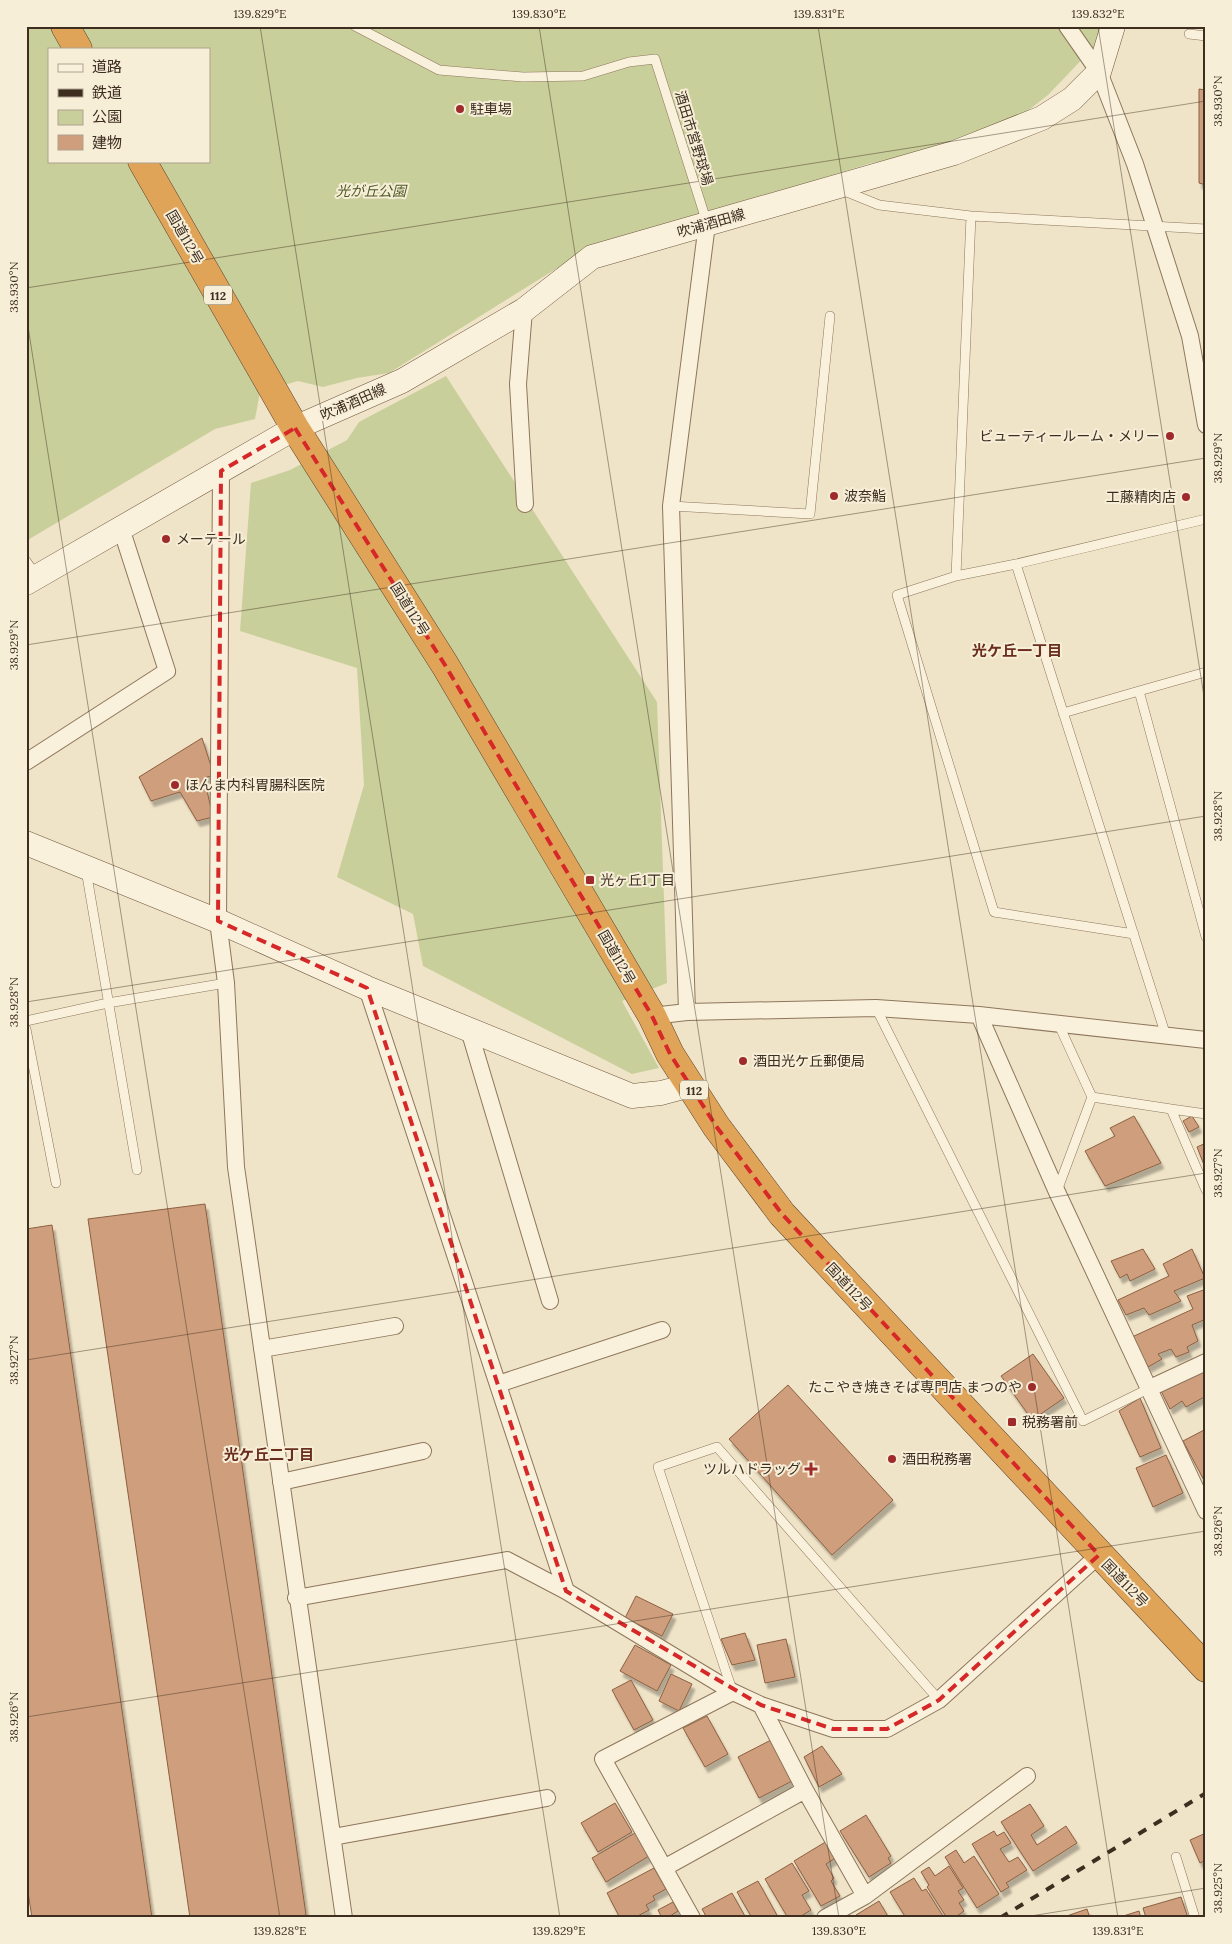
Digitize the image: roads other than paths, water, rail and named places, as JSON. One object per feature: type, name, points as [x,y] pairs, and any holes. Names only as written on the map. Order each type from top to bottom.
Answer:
[{"type":"highway","points":[[65,26],[77,48]]},
{"type":"highway","name":"国道112号","points":[[143,162],[294,428],[445,665],[652,1016],[670,1054],[716,1126],[782,1214],[1206,1668]]},
{"type":"street","points":[[1067,26],[1099,72],[1135,164],[1190,336],[1206,425]]},
{"type":"street","name":"吹浦酒田線","points":[[30,574],[121,528],[294,428],[402,381],[524,310],[592,257],[954,153],[1042,118],[1072,99],[1099,72],[1113,26]]},
{"type":"street","points":[[686,1012],[671,506],[707,224]]},
{"type":"street","points":[[524,310],[518,384],[525,504]]},
{"type":"street","points":[[221,470],[218,921],[226,983],[236,1167],[296,1598],[344,1918]]},
{"type":"street","points":[[26,762],[167,671],[121,528]]},
{"type":"street","points":[[26,843],[218,921],[367,988],[632,1096],[661,1093],[691,1085]]},
{"type":"street","points":[[367,988],[566,1592]]},
{"type":"street","points":[[652,1016],[686,1012],[876,1008],[979,1015],[1206,1040]]},
{"type":"street","points":[[979,1015],[1057,1192],[1206,1511]]},
{"type":"street","points":[[469,1030],[550,1300]]},
{"type":"street","points":[[262,1349],[395,1326]]},
{"type":"street","points":[[498,1384],[662,1330]]},
{"type":"street","points":[[1148,1389],[1206,1362]]},
{"type":"street","points":[[281,1482],[423,1451]]},
{"type":"street","points":[[296,1598],[507,1560],[566,1592],[733,1692],[761,1705],[833,1729],[887,1729],[939,1700],[1099,1555]]},
{"type":"street","points":[[692,1918],[602,1759],[733,1692]]},
{"type":"street","points":[[761,1705],[805,1790],[866,1896]]},
{"type":"street","points":[[825,1918],[866,1896],[1027,1776]]},
{"type":"street","points":[[664,1868],[805,1790]]},
{"type":"street","points":[[333,1837],[547,1798]]},
{"type":"lane","name":"酒田市営野球場","points":[[355,26],[438,70],[523,77],[583,76],[629,62],[655,59],[707,224]]},
{"type":"lane","points":[[1189,34],[1206,36]]},
{"type":"lane","points":[[835,187],[879,205],[971,216],[1206,229]]},
{"type":"lane","points":[[956,576],[971,216]]},
{"type":"lane","points":[[671,506],[810,514],[830,316]]},
{"type":"lane","points":[[1134,934],[994,912],[897,596],[956,576],[1016,564],[1206,519]]},
{"type":"lane","points":[[1016,564],[1166,1036]]},
{"type":"lane","points":[[1063,713],[1206,672]]},
{"type":"lane","points":[[1139,691],[1206,937]]},
{"type":"lane","points":[[85,867],[137,1170]]},
{"type":"lane","points":[[26,1021],[108,1003],[226,983]]},
{"type":"lane","points":[[876,1008],[1083,1421],[1148,1389]]},
{"type":"lane","points":[[1057,1192],[1092,1098],[1059,1025]]},
{"type":"lane","points":[[26,1029],[56,1183]]},
{"type":"lane","points":[[1092,1098],[1206,1114]]},
{"type":"lane","points":[[1171,1108],[1206,1190]]},
{"type":"lane","points":[[733,1692],[658,1466],[717,1447],[939,1700]]},
{"type":"lane","points":[[1176,1857],[1195,1918]]},
{"type":"railway","points":[[1000,1918],[1206,1793]]},
{"type":"place","name":"駐車場","points":[[460,109]]},
{"type":"place","name":"ビューティールーム・メリー","points":[[1170,436]]},
{"type":"place","name":"波奈鮨","points":[[834,496]]},
{"type":"place","name":"工藤精肉店","points":[[1186,497]]},
{"type":"place","name":"メーテール","points":[[166,539]]},
{"type":"place","name":"ほんま内科胃腸科医院","points":[[175,785]]},
{"type":"place","name":"光ヶ丘1丁目","points":[[590,880]]},
{"type":"place","name":"酒田光ケ丘郵便局","points":[[743,1061]]},
{"type":"place","name":"たこやき焼きそば専門店 まつのや","points":[[1032,1387]]},
{"type":"place","name":"税務署前","points":[[1012,1422]]},
{"type":"place","name":"酒田税務署","points":[[892,1459]]},
{"type":"place","name":"ツルハドラッグ","points":[[811,1469]]},
{"type":"district","name":"光ケ丘一丁目","points":[[1017,650]]},
{"type":"district","name":"光ケ丘二丁目","points":[[269,1454]]},
{"type":"park label","name":"光が丘公園","points":[[371,191]]}]
